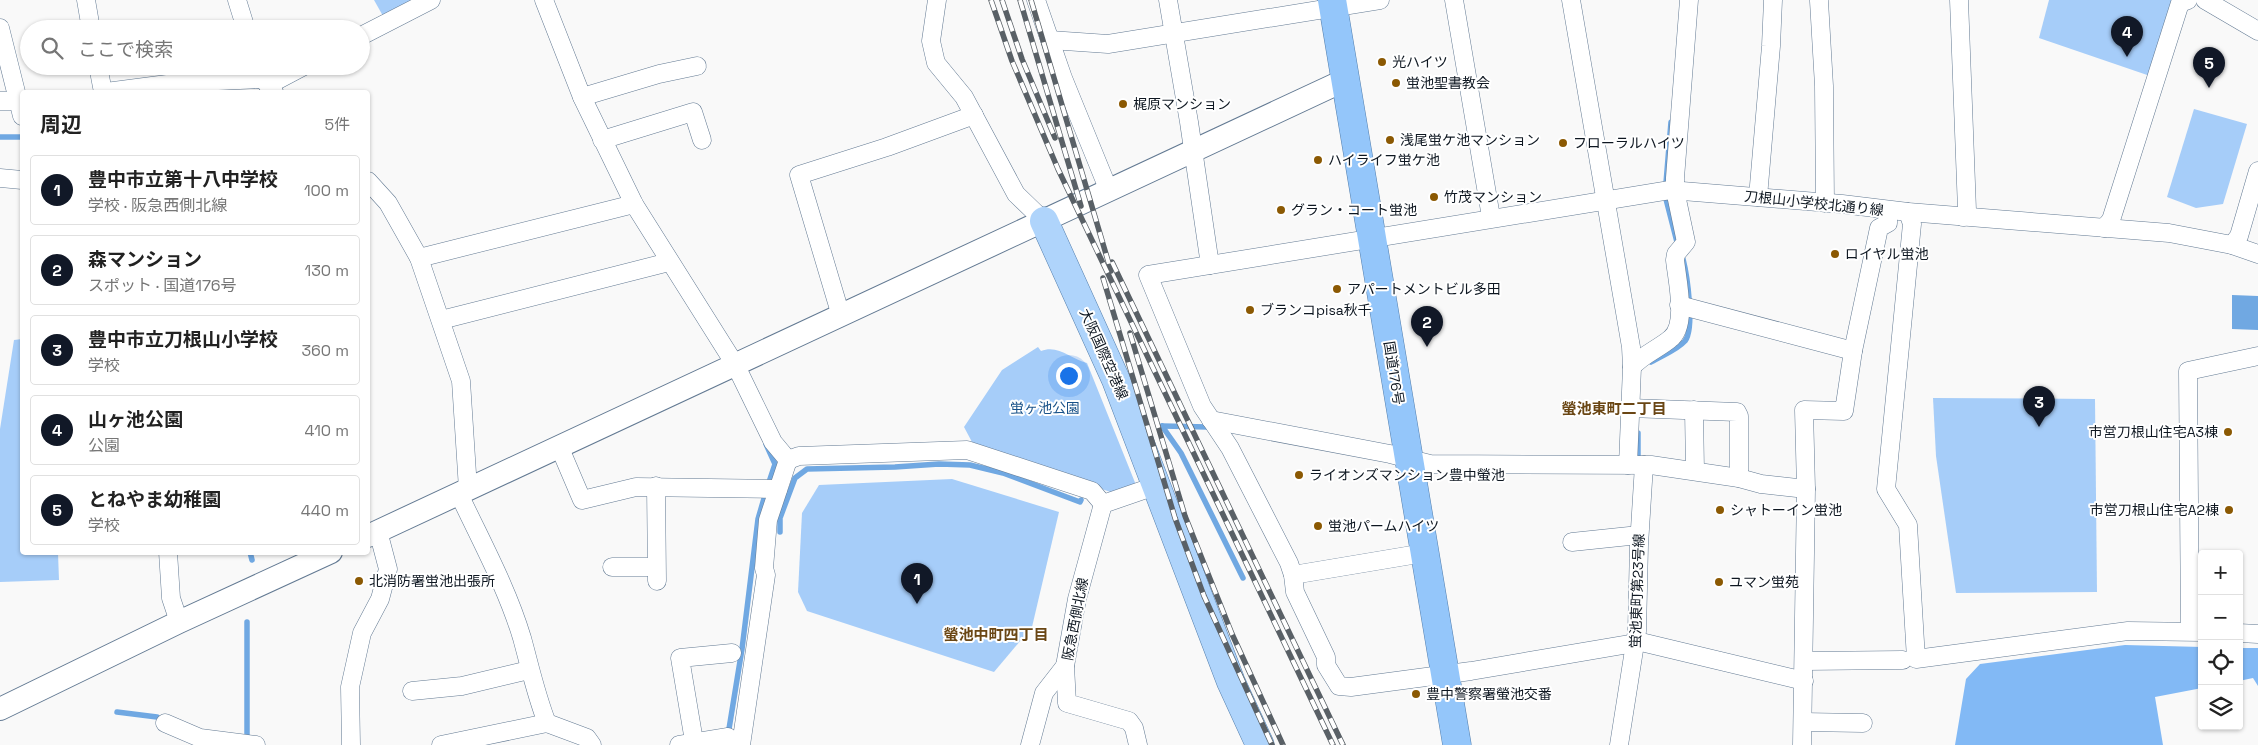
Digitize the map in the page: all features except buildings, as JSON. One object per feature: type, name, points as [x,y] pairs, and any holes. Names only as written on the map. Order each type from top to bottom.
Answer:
[{"type":"highway","name":"国道176号","points":[[1332,4],[1457,745]]},
{"type":"main road","name":"大阪国際空港線","points":[[1044,221],[1116,380],[1158,485],[1231,682],[1260,745]]},
{"type":"street","points":[[86,0],[89,20]]},
{"type":"street","points":[[237,0],[243,20]]},
{"type":"street","points":[[370,31],[431,0]]},
{"type":"street","points":[[544,0],[582,97],[634,204],[736,366],[773,442],[788,460]]},
{"type":"street","points":[[937,0],[931,41],[936,63],[964,97],[1016,194],[1044,221]]},
{"type":"street","points":[[1036,0],[1109,191]]},
{"type":"street","points":[[1168,0],[1210,265]]},
{"type":"street","points":[[1050,40],[1108,44],[1332,4],[1380,0]]},
{"type":"street","points":[[1454,0],[1492,217]]},
{"type":"street","name":"蛍池東町第23号線","points":[[1571,0],[1629,338],[1636,408],[1639,535],[1635,643],[1619,745]]},
{"type":"street","points":[[1632,368],[1640,359],[1676,334],[1686,306],[1675,260],[1676,254],[1686,242],[1675,190],[1689,0]]},
{"type":"street","points":[[1758,197],[1773,0]]},
{"type":"street","points":[[1959,0],[1968,210],[1962,216]]},
{"type":"street","points":[[2104,228],[2111,220],[2180,4],[2188,0]]},
{"type":"street","points":[[2205,0],[2258,31]]},
{"type":"street","points":[[1819,1],[1824,86],[1824,203]]},
{"type":"street","points":[[0,28],[20,102]]},
{"type":"street","points":[[582,97],[659,74],[697,66]]},
{"type":"street","points":[[100,75],[104,90]]},
{"type":"street","points":[[140,90],[266,81],[281,75]]},
{"type":"street","points":[[351,745],[350,687],[362,633],[380,599],[388,569],[373,533],[736,366],[1109,191],[1192,150],[1345,80]]},
{"type":"street","points":[[0,101],[20,106]]},
{"type":"street","points":[[602,140],[693,112],[702,140]]},
{"type":"street","points":[[841,316],[799,175],[887,147],[974,115]]},
{"type":"street","points":[[2232,245],[2239,236],[2258,172]]},
{"type":"street","points":[[0,178],[20,180]]},
{"type":"street","points":[[370,183],[388,203],[419,258],[441,320],[461,381],[463,492],[522,638],[529,670],[547,722]]},
{"type":"street","name":"刀根山小学校北通り線","points":[[1210,420],[1202,406],[1148,275],[1492,217],[1605,201],[1654,191],[1675,190],[2169,234],[2232,245],[2258,254]]},
{"type":"street","points":[[419,258],[634,204]]},
{"type":"street","points":[[1802,745],[1806,489],[1804,410],[1844,412],[1854,351],[1880,228],[1888,223],[1888,210]]},
{"type":"street","points":[[1908,212],[1912,224],[1886,489],[1908,525],[1916,659],[2128,631],[2196,631],[2188,371],[2258,356]]},
{"type":"street","points":[[441,320],[669,262]]},
{"type":"street","points":[[1686,306],[1854,351]]},
{"type":"street","points":[[1636,408],[1735,411],[1738,414],[1739,478]]},
{"type":"street","points":[[1694,410],[1695,471]]},
{"type":"street","points":[[1210,420],[1408,458],[1430,464],[1636,465],[1695,471],[1739,478],[1761,484],[1806,489]]},
{"type":"street","points":[[1210,420],[1230,448],[1293,575],[1295,592],[1326,657],[1326,665],[1338,686],[1351,687],[1445,675],[1635,643],[1647,643],[1804,681]]},
{"type":"street","points":[[559,446],[582,500],[636,487],[778,489]]},
{"type":"street","points":[[788,460],[799,456],[967,450],[1092,491],[1103,504],[1158,485]]},
{"type":"street","points":[[732,653],[680,658],[687,743],[735,741],[766,576],[764,568],[767,526],[788,460]]},
{"type":"street","points":[[612,567],[656,574],[656,486]]},
{"type":"street","name":"阪急西側北線","points":[[1103,504],[1077,599],[1065,666],[1067,703],[1129,721],[1134,728],[1138,745]]},
{"type":"street","points":[[1572,542],[1639,535]]},
{"type":"street","points":[[1293,575],[1424,553]]},
{"type":"street","points":[[168,555],[170,598],[179,622]]},
{"type":"street","points":[[0,709],[179,622],[324,555]]},
{"type":"street","points":[[2243,633],[2258,634]]},
{"type":"street","points":[[1804,661],[1902,660]]},
{"type":"street","points":[[1030,745],[1044,693],[1065,666]]},
{"type":"street","points":[[412,691],[462,686],[529,670]]},
{"type":"street","points":[[165,722],[200,742],[256,745]]},
{"type":"street","points":[[441,745],[547,722],[588,738],[592,745]]},
{"type":"street","points":[[1803,722],[1863,723]]},
{"type":"green space","points":[[374,0],[413,0],[383,16]]},
{"type":"green space","points":[[2049,0],[2176,0],[2153,77],[2039,38]]},
{"type":"green space","points":[[2194,109],[2247,124],[2223,204],[2196,208],[2167,197]]},
{"type":"green space","points":[[20,339],[20,555],[58,555],[59,580],[0,582],[0,429],[14,340]]},
{"type":"green space","name":"蛍ヶ池公園","points":[[1038,347],[1041,351],[1053,349],[1087,363],[1136,485],[1113,493],[972,442],[964,427],[1002,370]]},
{"type":"green space","points":[[1933,398],[2095,399],[2097,592],[1956,593],[1936,456]]},
{"type":"green space","points":[[952,479],[1059,512],[1032,627],[994,672],[807,611],[798,592],[802,513],[819,485]]},
{"type":"shaded area","points":[[2232,295],[2258,296],[2258,330],[2232,329]]},
{"type":"shaded area","points":[[2125,645],[2198,647],[2198,689],[2155,697],[2163,745],[1955,745],[1966,679],[1980,664]]},
{"type":"shaded area","points":[[2243,648],[2258,648],[2258,686],[2253,678],[2243,680]]},
{"type":"waterway","points":[[1666,183],[1671,122]]},
{"type":"waterway","points":[[0,137],[20,137]]},
{"type":"waterway","points":[[1666,199],[1677,242]]},
{"type":"waterway","points":[[1651,362],[1677,348],[1685,341],[1688,334],[1690,314],[1683,259]]},
{"type":"waterway","points":[[1162,426],[1181,453],[1243,578]]},
{"type":"waterway","points":[[1162,426],[1208,427]]},
{"type":"waterway","points":[[1638,433],[1638,458]]},
{"type":"waterway","points":[[766,444],[775,464],[769,482]]},
{"type":"waterway","points":[[780,532],[780,518],[795,478],[807,469],[939,464],[970,465],[1003,473],[1080,502],[1081,500]]},
{"type":"waterway","points":[[728,735],[742,649],[758,519],[765,495]]},
{"type":"waterway","points":[[251,555],[252,560]]},
{"type":"waterway","points":[[247,622],[247,734]]},
{"type":"waterway","points":[[117,712],[157,717]]},
{"type":"railway","points":[[991,0],[1012,61],[1058,169],[1333,745]]},
{"type":"railway","points":[[1002,0],[1022,59],[1055,138]]},
{"type":"railway","points":[[1020,0],[1081,206]]},
{"type":"railway","points":[[1031,0],[1111,271]]},
{"type":"railway","points":[[1112,262],[1343,745]]},
{"type":"railway","points":[[1103,278],[1175,518],[1204,596],[1272,745]]},
{"type":"railway","points":[[1130,333],[1185,516],[1232,634],[1283,745]]},
{"type":"place","name":"山ヶ池公園","points":[[2127,57]]},
{"type":"place","name":"光ハイツ","points":[[1382,62]]},
{"type":"place","name":"蛍池聖書教会","points":[[1396,83]]},
{"type":"place","name":"とねやま幼稚園","points":[[2209,88]]},
{"type":"place","name":"梶原マンション","points":[[1123,104]]},
{"type":"place","name":"浅尾蛍ケ池マンション","points":[[1390,140]]},
{"type":"place","name":"フローラルハイツ","points":[[1563,143]]},
{"type":"place","name":"ハイライフ蛍ケ池","points":[[1318,160]]},
{"type":"place","name":"竹茂マンション","points":[[1434,197]]},
{"type":"place","name":"グラン・コート蛍池","points":[[1281,210]]},
{"type":"place","name":"ロイヤル蛍池","points":[[1835,254]]},
{"type":"place","name":"アパートメントビル多田","points":[[1337,289]]},
{"type":"place","name":"ブランコpisa秋千","points":[[1250,310]]},
{"type":"place","name":"森マンション","points":[[1427,347]]},
{"type":"place","name":"豊中市立刀根山小学校","points":[[2039,427]]},
{"type":"place","name":"市営刀根山住宅A3棟","points":[[2228,432]]},
{"type":"place","name":"ライオンズマンション豊中螢池","points":[[1299,475]]},
{"type":"place","name":"シャトーイン蛍池","points":[[1720,510]]},
{"type":"place","name":"市営刀根山住宅A2棟","points":[[2229,510]]},
{"type":"place","name":"蛍池パームハイツ","points":[[1318,526]]},
{"type":"place","name":"北消防署蛍池出張所","points":[[359,581]]},
{"type":"place","name":"ユマン蛍苑","points":[[1719,582]]},
{"type":"place","name":"豊中市立第十八中学校","points":[[917,604]]},
{"type":"place","name":"豊中警察署螢池交番","points":[[1416,694]]},
{"type":"district","name":"螢池東町二丁目","points":[[1614,409]]},
{"type":"district","name":"螢池中町四丁目","points":[[996,635]]}]
